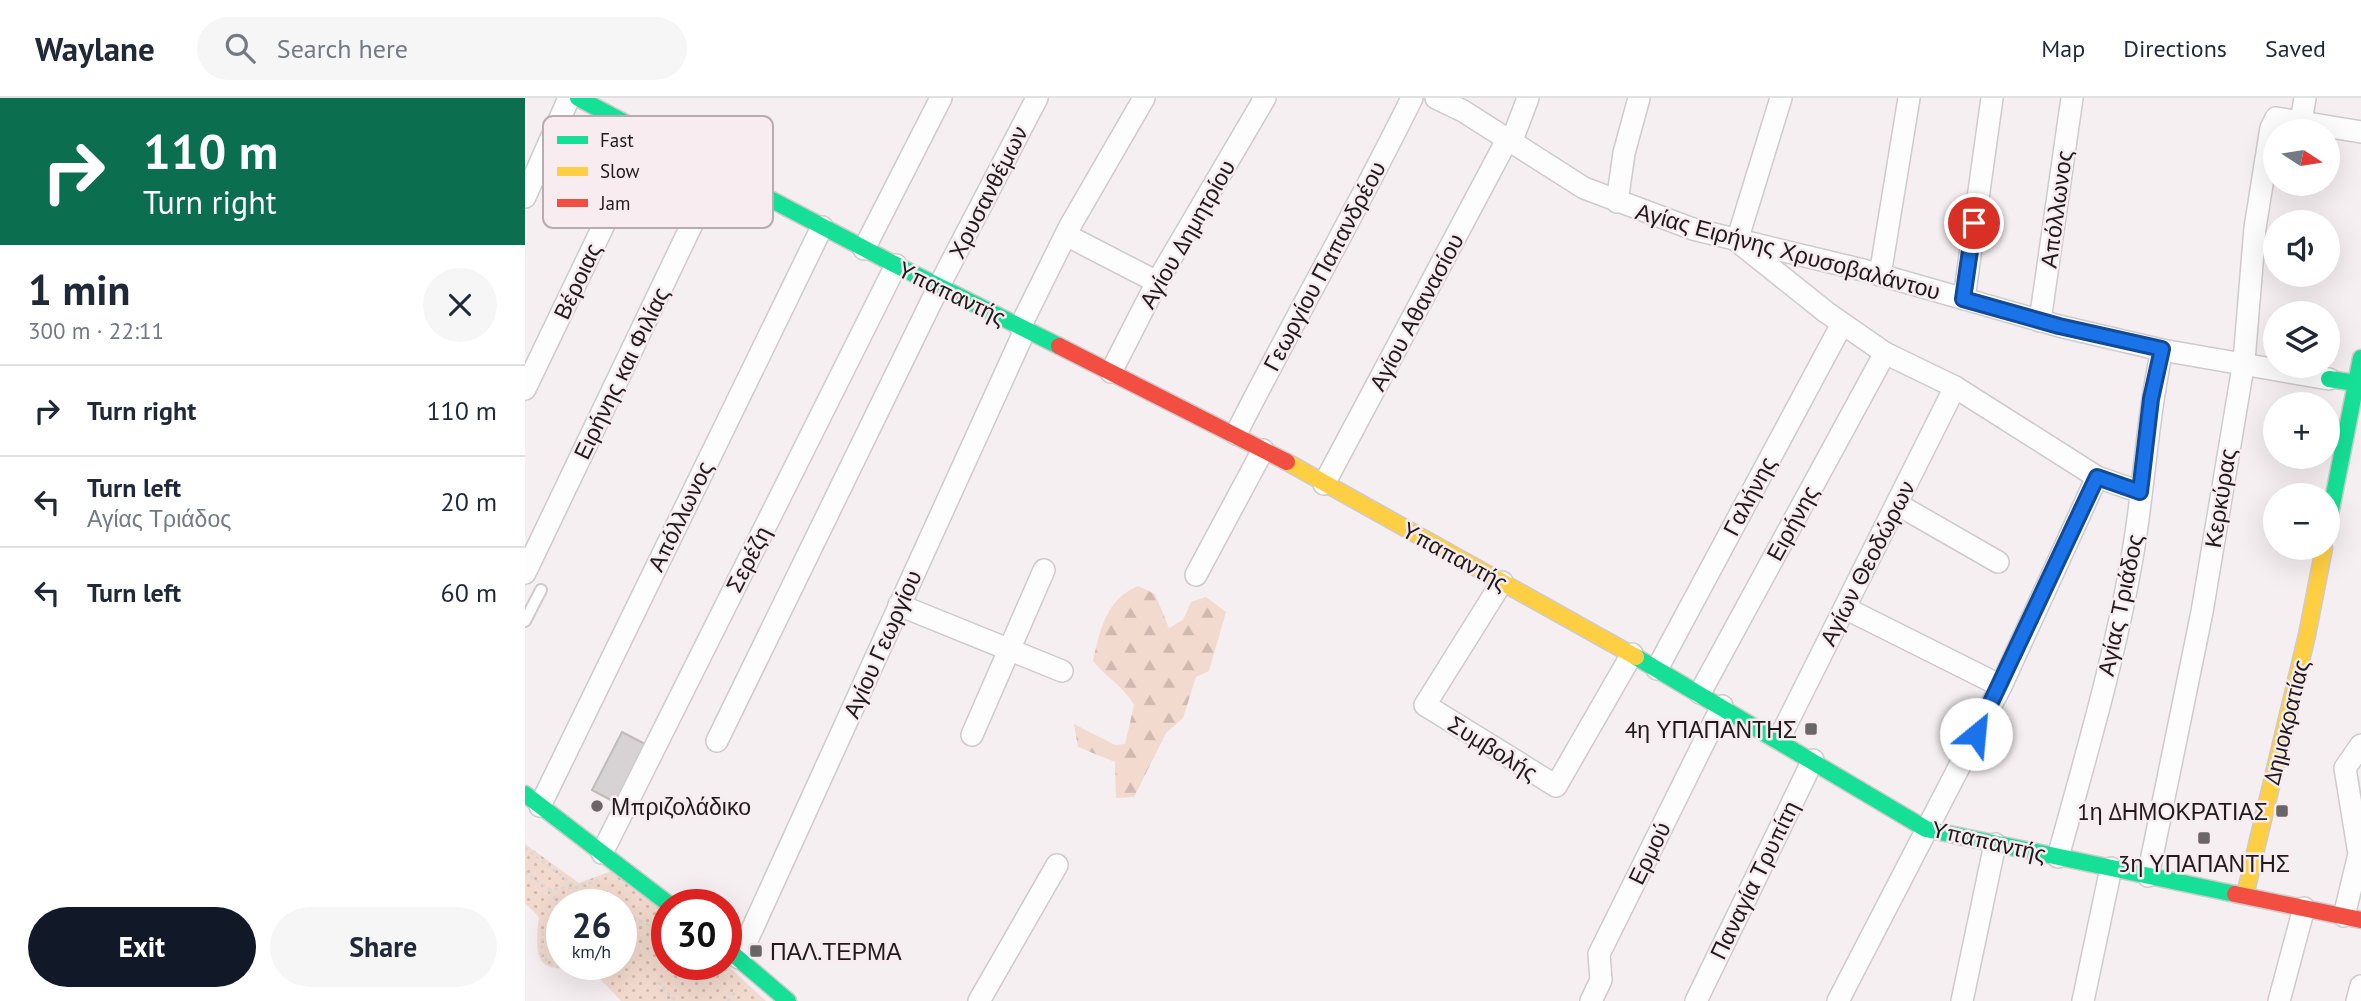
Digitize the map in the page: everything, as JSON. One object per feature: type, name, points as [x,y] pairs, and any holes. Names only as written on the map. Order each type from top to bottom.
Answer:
[{"type":"street","points":[[561,116],[569,98]]},
{"type":"street","name":"Υπαπαντής","points":[[578,98],[608,106]]},
{"type":"street","points":[[864,249],[941,98]]},
{"type":"street","name":"Χρυσανθέμων","points":[[717,741],[939,286],[1037,98]]},
{"type":"street","name":"Αγίου Γεωργίου","points":[[742,934],[899,605],[1066,235],[1144,98]]},
{"type":"street","name":"Αγίου Δημητρίου","points":[[1111,372],[1157,282],[1265,98]]},
{"type":"street","name":"Γεωργίου Παπανδρέου","points":[[1236,434],[1283,341],[1355,214],[1412,98]]},
{"type":"street","name":"Αγίας Ειρήνης Χρυσοβαλάντου","points":[[1436,98],[1463,111],[1584,188],[1617,202],[1737,241],[1880,275],[2040,321],[2162,349],[2243,361],[2329,379]]},
{"type":"street","name":"Αγίου Αθανασίου","points":[[1325,484],[1509,141],[1528,98]]},
{"type":"street","points":[[1617,202],[1624,153],[1639,98]]},
{"type":"street","points":[[1781,98],[1737,241],[1842,324],[1885,353],[1955,387],[2097,477],[2140,492]]},
{"type":"street","points":[[1880,275],[1909,98]]},
{"type":"street","points":[[1963,299],[1992,98]]},
{"type":"street","name":"Απόλλωνος","points":[[2040,321],[2072,98]]},
{"type":"street","points":[[2302,119],[2305,98]]},
{"type":"street","points":[[2340,128],[2361,132]]},
{"type":"street","points":[[525,197],[543,156]]},
{"type":"street","name":"Κερκύρας","points":[[2148,876],[2202,611],[2243,361],[2255,228],[2263,178]]},
{"type":"street","name":"Υπαπαντής","points":[[773,201],[1236,434],[1632,654],[1779,739],[1926,829],[2353,918]]},
{"type":"street","name":"Απόλλωνος","points":[[533,800],[822,227]]},
{"type":"street","name":"Βέροιας","points":[[525,389],[602,228]]},
{"type":"street","name":"Ειρήνης και Φιλίας","points":[[525,573],[690,228]]},
{"type":"street","points":[[1066,235],[1157,282]]},
{"type":"street","name":"Σερέζη","points":[[602,853],[896,265]]},
{"type":"street","name":"Γαλήνης","points":[[1657,669],[1842,324]]},
{"type":"street","name":"Αγίας Τριάδος","points":[[2058,857],[2122,611],[2136,537],[2151,399],[2162,349]]},
{"type":"street","name":"Ειρήνης","points":[[1700,693],[1885,353]]},
{"type":"street","points":[[2337,483],[2361,358]]},
{"type":"street","points":[[2329,379],[2358,383]]},
{"type":"street","name":"Αγίων Θεοδώρων","points":[[1779,739],[1955,387]]},
{"type":"street","points":[[1196,575],[1263,450]]},
{"type":"street","points":[[1838,1001],[2001,686],[2097,477]]},
{"type":"street","points":[[1896,504],[1998,562]]},
{"type":"street","name":"Δημοκρατίας","points":[[2245,895],[2307,635],[2322,560]]},
{"type":"street","points":[[972,735],[1044,570]]},
{"type":"street","name":"Συμβολής","points":[[1502,582],[1425,705],[1556,786],[1632,654]]},
{"type":"street","points":[[899,605],[1062,671]]},
{"type":"street","points":[[1845,608],[2001,686]]},
{"type":"street","name":"Ερμού","points":[[1591,1001],[1601,980],[1599,954],[1722,706]]},
{"type":"street","points":[[2353,918],[2360,855],[2353,771],[2361,745]]},
{"type":"street","name":"Παναγία Τρυπίτη","points":[[1696,1001],[1813,760]]},
{"type":"street","points":[[533,800],[651,891]]},
{"type":"street","points":[[1962,1001],[1996,844]]},
{"type":"street","points":[[979,1001],[1056,865]]},
{"type":"street","points":[[2083,1001],[2111,868]]},
{"type":"street","points":[[2279,1001],[2304,908]]},
{"type":"street","points":[[742,961],[787,1001]]},
{"type":"street","points":[[2357,1001],[2361,986]]},
{"type":"lane","points":[[525,621],[541,590]]},
{"type":"path","points":[[525,848],[580,889]]},
{"type":"path","points":[[559,889],[576,887],[625,871]]},
{"type":"path","points":[[525,872],[549,889]]},
{"type":"path","points":[[546,930],[543,932],[541,953],[546,960]]},
{"type":"path","points":[[658,982],[676,1001]]},
{"type":"green space","points":[[1138,586],[1155,594],[1169,628],[1183,620],[1191,602],[1206,597],[1226,612],[1209,671],[1196,677],[1183,718],[1166,733],[1134,797],[1116,798],[1115,762],[1078,747],[1074,724],[1115,745],[1125,744],[1134,705],[1125,692],[1093,661],[1102,627],[1112,607],[1118,599]]},
{"type":"green space","points":[[525,844],[579,883],[617,869],[651,896],[651,980],[742,979],[766,1001],[621,1001],[601,980],[637,980],[637,889],[546,889],[546,964],[542,962],[537,946],[539,917],[525,903]]},
{"type":"building","points":[[622,732],[647,745],[616,803],[592,790]]},
{"type":"traffic: fast","points":[[578,98],[612,116]]},
{"type":"traffic: fast","points":[[773,200],[1059,346]]},
{"type":"traffic: fast","points":[[2336,483],[2361,358]]},
{"type":"traffic: fast","points":[[2329,379],[2356,383]]},
{"type":"traffic: fast","points":[[1636,657],[1926,829],[2235,894]]},
{"type":"traffic: fast","points":[[525,794],[651,890]]},
{"type":"traffic: fast","points":[[742,962],[788,1001]]},
{"type":"traffic: slow","points":[[1287,462],[1636,657]]},
{"type":"traffic: slow","points":[[2245,895],[2307,635],[2322,560]]},
{"type":"traffic: jam","points":[[1059,346],[1287,462]]},
{"type":"traffic: jam","points":[[2235,894],[2361,920]]},
{"type":"place","name":"4η ΥΠΑΠΑΝΤΗΣ","points":[[1811,729]]},
{"type":"place","name":"Μπριζολάδικο","points":[[597,806]]},
{"type":"place","name":"1η ΔΗΜΟΚΡΑΤΙΑΣ","points":[[2282,811]]},
{"type":"place","name":"3η ΥΠΑΠΑΝΤΗΣ","points":[[2204,838]]},
{"type":"place","name":"ΠΑΛ.ΤΕΡΜΑ","points":[[756,951]]},
{"type":"route","points":[[1974,223],[1963,299],[2059,326],[2162,349],[2151,399],[2140,492],[2097,477],[2001,686],[1976,734]]}]
